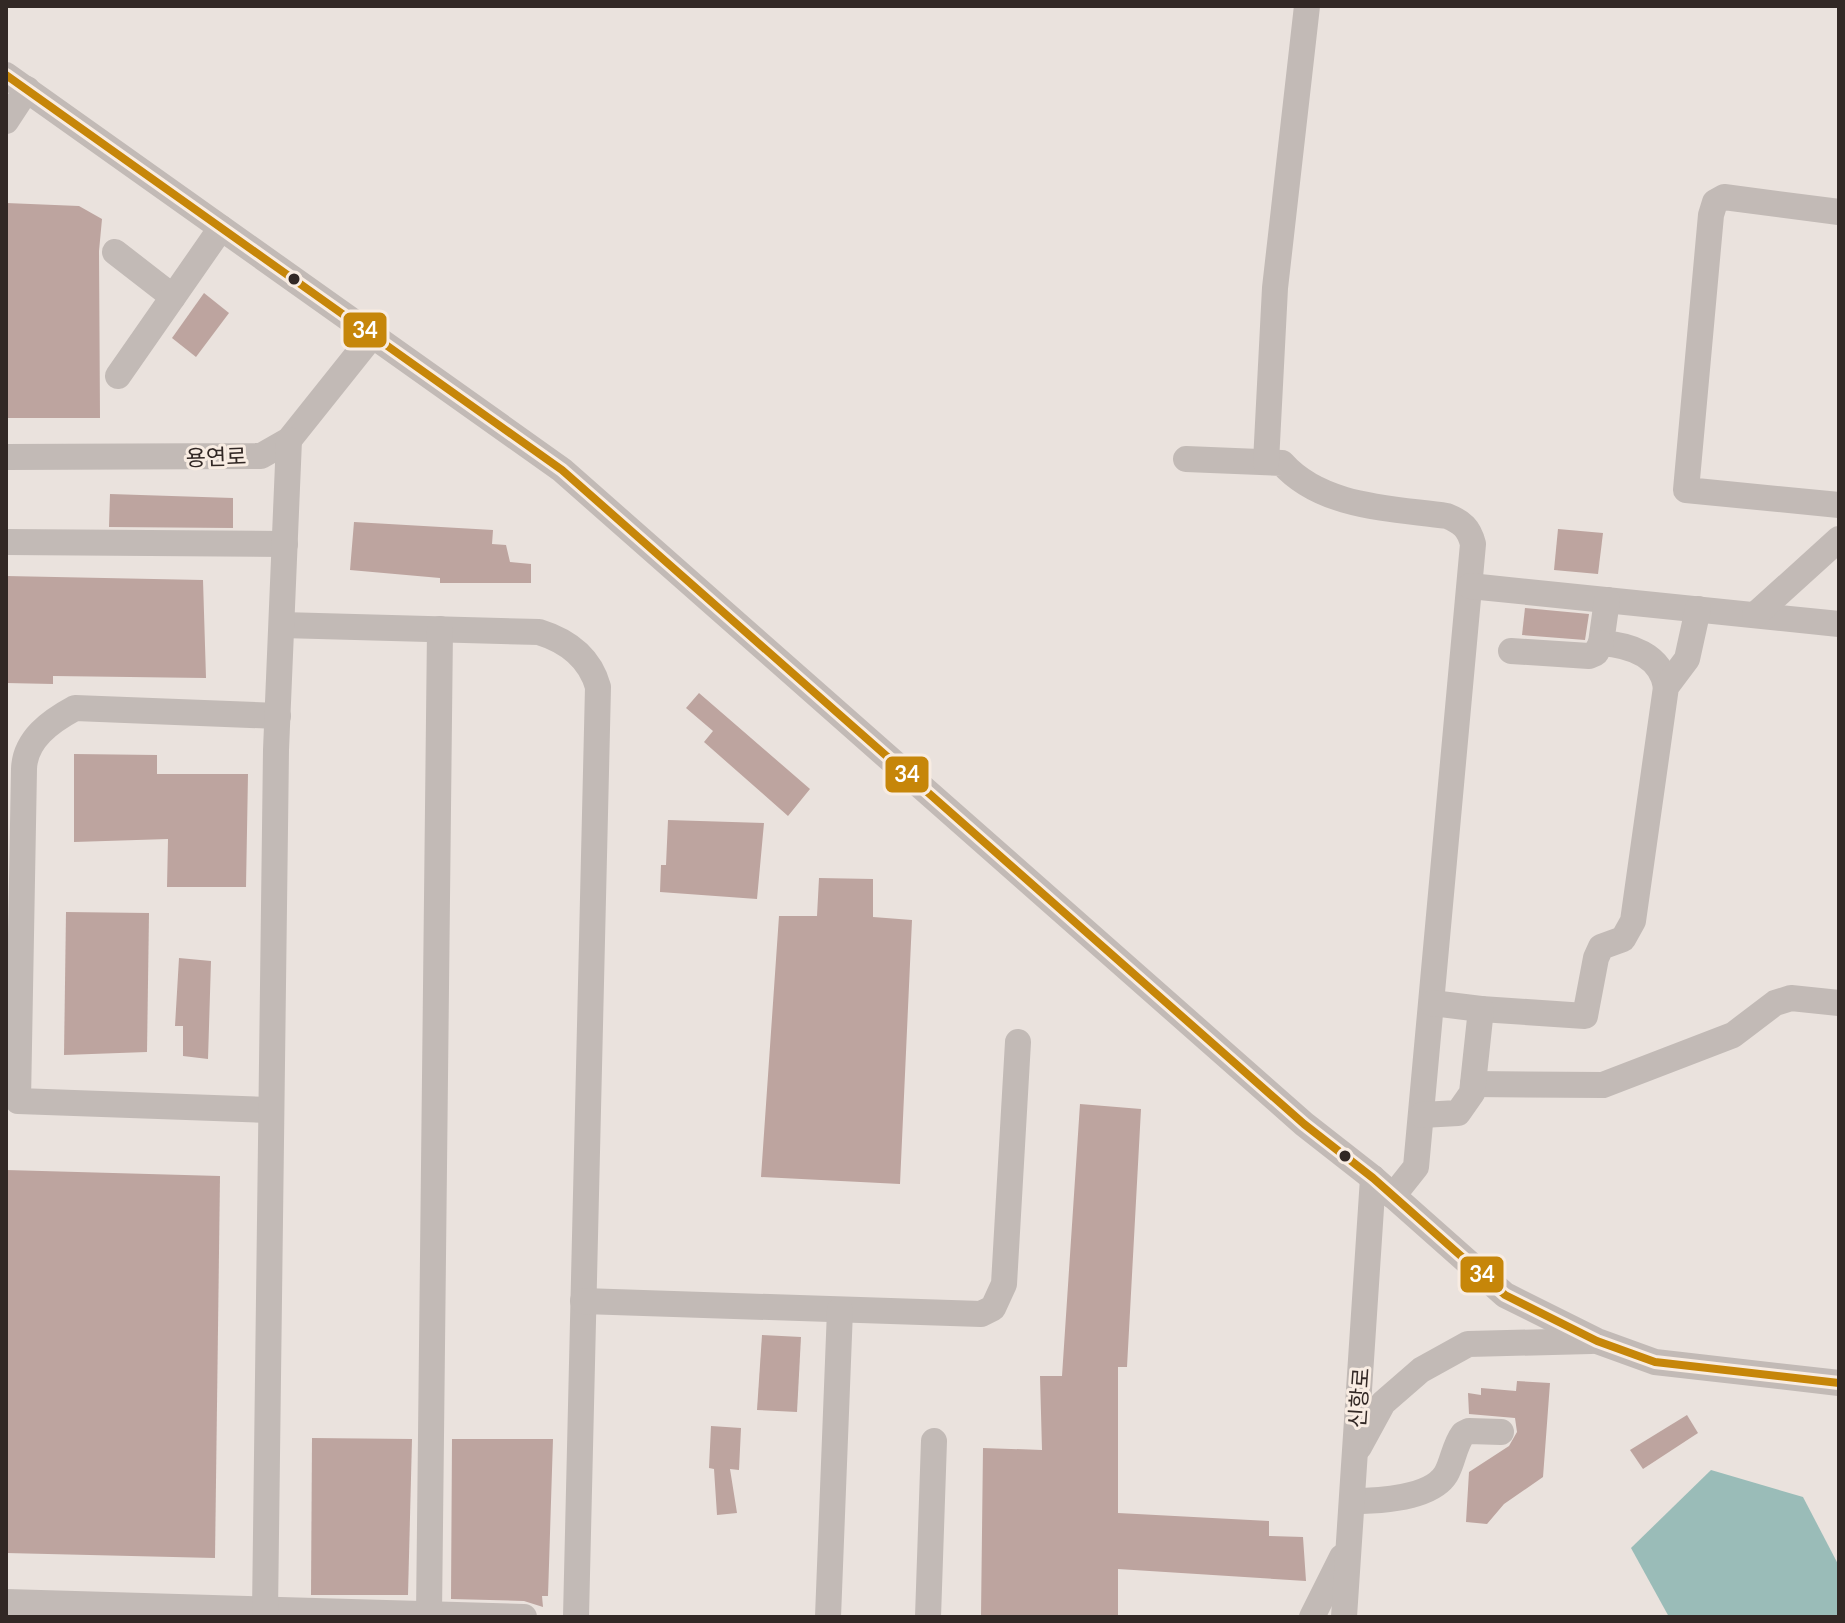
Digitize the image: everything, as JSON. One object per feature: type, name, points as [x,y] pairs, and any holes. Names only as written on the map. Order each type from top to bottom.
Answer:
[{"type":"street","points":[[1266,462],[1275,288],[1307,6]]},
{"type":"street","points":[[6,121],[16,82],[562,470],[1304,1124],[1373,1178],[1505,1295],[1597,1341],[1655,1362],[1839,1383]]},
{"type":"street","points":[[1839,212],[1724,197],[1715,202],[1711,215],[1686,490],[1839,505]]},
{"type":"street","points":[[118,376],[221,228]]},
{"type":"street","points":[[115,252],[173,297]]},
{"type":"street","name":"용연로","points":[[6,457],[261,456],[289,440],[372,336]]},
{"type":"street","points":[[265,1612],[278,716],[289,440]]},
{"type":"street","points":[[1186,459],[1282,463],[1294,477],[1350,502],[1447,516],[1462,522],[1473,544],[1416,1167],[1393,1196]]},
{"type":"street","points":[[1755,615],[1839,539]]},
{"type":"street","points":[[6,542],[285,544]]},
{"type":"street","points":[[1470,586],[1839,624]]},
{"type":"street","points":[[1511,651],[1589,656],[1596,653],[1601,643],[1607,600]]},
{"type":"street","points":[[1666,687],[1687,659],[1698,609]]},
{"type":"street","points":[[282,625],[539,632],[550,635],[585,659],[598,687],[576,1617]]},
{"type":"street","points":[[429,1615],[440,629]]},
{"type":"street","points":[[1432,1003],[1585,1016],[1601,947],[1623,939],[1633,921],[1666,687],[1664,674],[1633,646],[1601,643]]},
{"type":"street","points":[[270,1110],[12,1102],[15,769],[34,740],[54,719],[75,708],[278,716]]},
{"type":"street","points":[[1473,1084],[1603,1085],[1733,1035],[1775,1003],[1791,998],[1839,1003]]},
{"type":"street","points":[[1422,1115],[1458,1113],[1472,1093],[1481,1009]]},
{"type":"street","points":[[583,1301],[981,1314],[993,1308],[1004,1284],[1018,1042]]},
{"type":"street","name":"신항로","points":[[1344,1617],[1373,1178]]},
{"type":"street","points":[[828,1617],[840,1310]]},
{"type":"street","points":[[1356,1453],[1383,1403],[1421,1370],[1468,1344],[1597,1341]]},
{"type":"street","points":[[1352,1501],[1386,1502],[1426,1488],[1446,1475],[1463,1434],[1469,1431],[1501,1432]]},
{"type":"street","points":[[928,1617],[934,1441]]},
{"type":"street","points":[[1312,1617],[1349,1543]]},
{"type":"street","points":[[6,1602],[265,1612],[524,1617]]},
{"type":"water","points":[[1711,1470],[1803,1497],[1839,1566],[1839,1617],[1669,1617],[1631,1548]]},
{"type":"building","points":[[6,203],[79,206],[102,219],[99,251],[100,418],[6,418]]},
{"type":"building","points":[[204,293],[229,313],[196,357],[172,338]]},
{"type":"building","points":[[110,494],[233,498],[233,528],[109,527]]},
{"type":"building","points":[[354,522],[493,530],[492,544],[506,545],[510,562],[531,564],[531,583],[440,583],[440,578],[350,570]]},
{"type":"building","points":[[1558,529],[1603,533],[1598,574],[1554,570]]},
{"type":"building","points":[[6,576],[203,580],[206,678],[53,676],[53,684],[6,683]]},
{"type":"building","points":[[1525,608],[1589,614],[1585,640],[1522,635]]},
{"type":"building","points":[[699,693],[810,789],[788,816],[704,742],[713,731],[686,708]]},
{"type":"building","points":[[74,754],[157,755],[157,774],[248,774],[246,887],[167,887],[168,839],[74,842]]},
{"type":"building","points":[[668,820],[764,823],[757,899],[660,892],[661,865],[666,865]]},
{"type":"building","points":[[819,878],[873,879],[873,917],[912,920],[900,1184],[761,1177],[779,916],[817,916]]},
{"type":"building","points":[[66,912],[149,913],[147,1052],[64,1055]]},
{"type":"building","points":[[179,958],[211,961],[208,1059],[183,1056],[183,1026],[175,1026]]},
{"type":"building","points":[[1080,1104],[1141,1109],[1127,1367],[1118,1367],[1118,1513],[1269,1521],[1269,1536],[1303,1537],[1306,1581],[1118,1569],[1118,1617],[981,1617],[983,1448],[1042,1450],[1040,1376],[1062,1376]]},
{"type":"building","points":[[6,1170],[220,1176],[215,1558],[6,1553]]},
{"type":"building","points":[[762,1335],[801,1337],[797,1412],[757,1410]]},
{"type":"building","points":[[1517,1381],[1550,1383],[1543,1477],[1504,1504],[1487,1524],[1466,1522],[1469,1472],[1509,1446],[1517,1432],[1515,1418],[1469,1414],[1468,1393],[1481,1395],[1481,1388],[1516,1391]]},
{"type":"building","points":[[1687,1415],[1698,1433],[1643,1469],[1630,1450]]},
{"type":"building","points":[[711,1426],[741,1428],[739,1470],[730,1469],[737,1513],[717,1515],[714,1469],[709,1468]]},
{"type":"building","points":[[312,1438],[412,1439],[408,1595],[311,1595]]},
{"type":"building","points":[[452,1439],[553,1439],[548,1596],[542,1596],[543,1607],[524,1601],[451,1599]]},
{"type":"transit line","name":"34","points":[[6,75],[562,470],[1304,1124],[1373,1178],[1505,1295],[1597,1341],[1655,1362],[1839,1383]]}]
